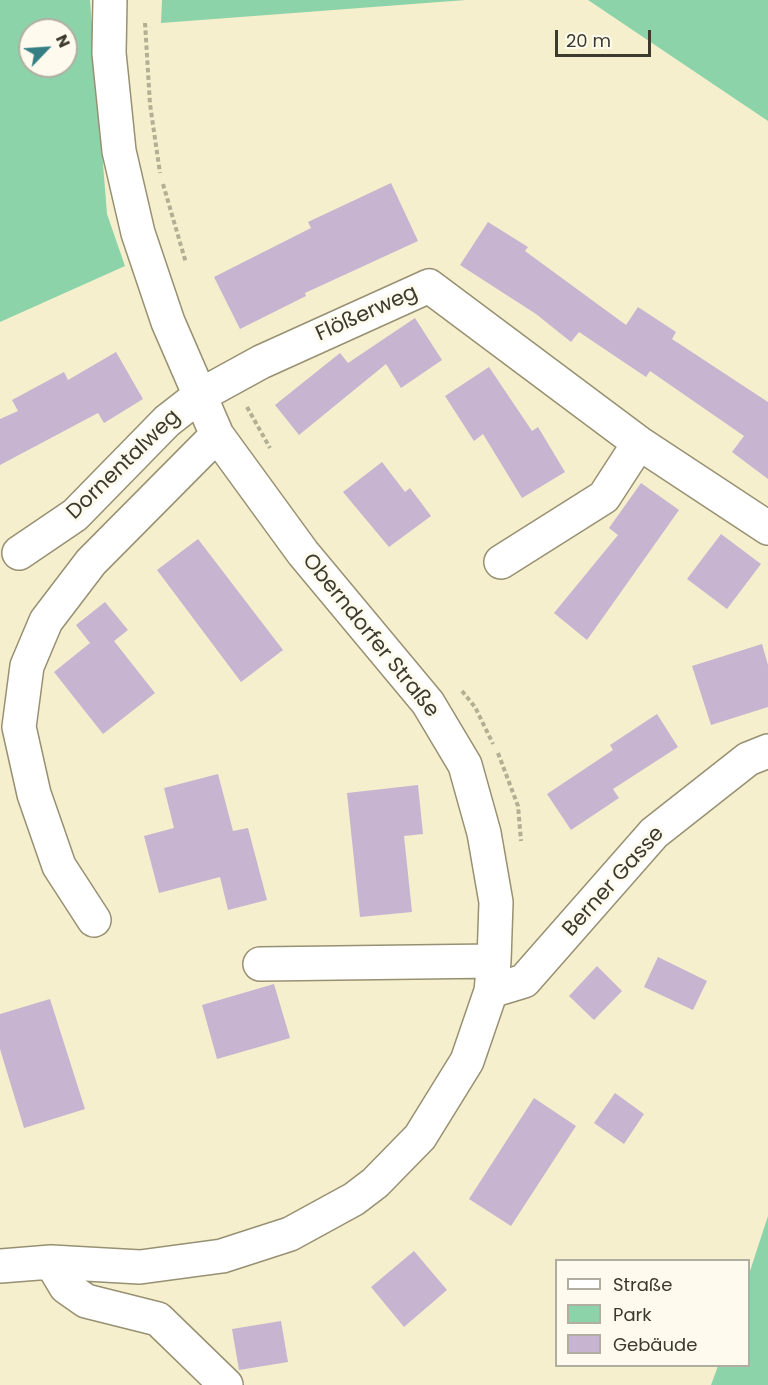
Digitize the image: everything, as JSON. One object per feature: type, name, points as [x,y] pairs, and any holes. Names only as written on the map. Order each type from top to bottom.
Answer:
[{"type":"street","name":"Oberndorfer Straße","points":[[0,1266],[51,1262],[140,1267],[222,1257],[290,1234],[354,1199],[375,1183],[420,1137],[467,1061],[492,976],[496,902],[484,833],[465,765],[428,703],[303,553],[217,435],[168,322],[133,212],[119,151],[109,53],[110,0]]},
{"type":"street","name":"Flößerweg","points":[[199,396],[231,378],[429,286],[639,443],[768,528]]},
{"type":"street","name":"Dornentalweg","points":[[19,553],[75,515],[167,422],[199,396]]},
{"type":"street","points":[[94,920],[59,866],[34,794],[19,727],[27,666],[46,621],[91,562],[217,435]]},
{"type":"street","points":[[501,562],[604,496],[639,443]]},
{"type":"street","name":"Berner Gasse","points":[[492,976],[524,981],[654,833],[748,759],[768,751]]},
{"type":"street","points":[[260,964],[492,976]]},
{"type":"street","points":[[51,1262],[66,1287],[86,1301],[158,1320],[226,1385]]},
{"type":"path","points":[[145,16],[150,104],[161,177],[189,274]]},
{"type":"path","points":[[231,378],[272,451]]},
{"type":"path","points":[[460,689],[475,706],[502,761],[518,806],[522,851]]},
{"type":"green space","points":[[0,0],[90,0],[107,214],[125,266],[0,322]]},
{"type":"green space","points":[[162,0],[466,0],[161,23]]},
{"type":"green space","points":[[588,0],[768,0],[768,121]]},
{"type":"green space","points":[[768,1216],[768,1385],[711,1385],[718,1367],[750,1367],[750,1271]]},
{"type":"building","points":[[391,183],[418,241],[305,293],[306,296],[240,329],[214,277],[311,228],[308,222]]},
{"type":"building","points":[[488,222],[528,247],[525,251],[626,325],[638,307],[676,332],[672,339],[768,402],[768,479],[732,452],[744,436],[650,371],[646,377],[579,332],[571,342],[536,314],[460,265]]},
{"type":"building","points":[[415,318],[442,360],[401,388],[386,364],[299,435],[275,405],[340,353],[348,363]]},
{"type":"building","points":[[116,352],[143,399],[104,423],[98,413],[0,465],[0,419],[18,411],[12,400],[64,372],[68,380]]},
{"type":"building","points":[[489,367],[532,431],[538,427],[565,472],[522,498],[483,434],[474,441],[445,396]]},
{"type":"building","points":[[382,462],[405,492],[410,488],[431,516],[389,547],[343,492]]},
{"type":"building","points":[[641,483],[679,510],[587,640],[554,613],[618,535],[609,528]]},
{"type":"building","points":[[721,534],[761,564],[727,609],[687,579]]},
{"type":"building","points":[[198,539],[283,650],[241,682],[157,570]]},
{"type":"building","points":[[105,602],[128,630],[114,641],[155,693],[103,734],[54,672],[90,643],[76,625]]},
{"type":"building","points":[[762,644],[768,665],[768,707],[711,725],[692,666]]},
{"type":"building","points":[[657,714],[678,747],[613,789],[619,798],[571,830],[547,794],[613,750],[610,745]]},
{"type":"building","points":[[218,774],[233,831],[248,828],[267,900],[228,910],[220,877],[159,893],[144,836],[174,828],[164,788]]},
{"type":"building","points":[[418,785],[423,834],[404,836],[412,912],[360,917],[347,793]]},
{"type":"building","points":[[658,957],[707,981],[693,1010],[644,987]]},
{"type":"building","points":[[597,966],[622,991],[594,1020],[569,996]]},
{"type":"building","points":[[274,984],[290,1038],[217,1059],[202,1005]]},
{"type":"building","points":[[50,999],[85,1109],[24,1128],[0,1049],[0,1014]]},
{"type":"building","points":[[615,1093],[644,1114],[624,1144],[594,1123]]},
{"type":"building","points":[[534,1098],[576,1126],[511,1226],[469,1199]]},
{"type":"building","points":[[414,1251],[447,1290],[404,1327],[371,1287]]},
{"type":"building","points":[[281,1321],[288,1362],[239,1370],[232,1329]]}]
